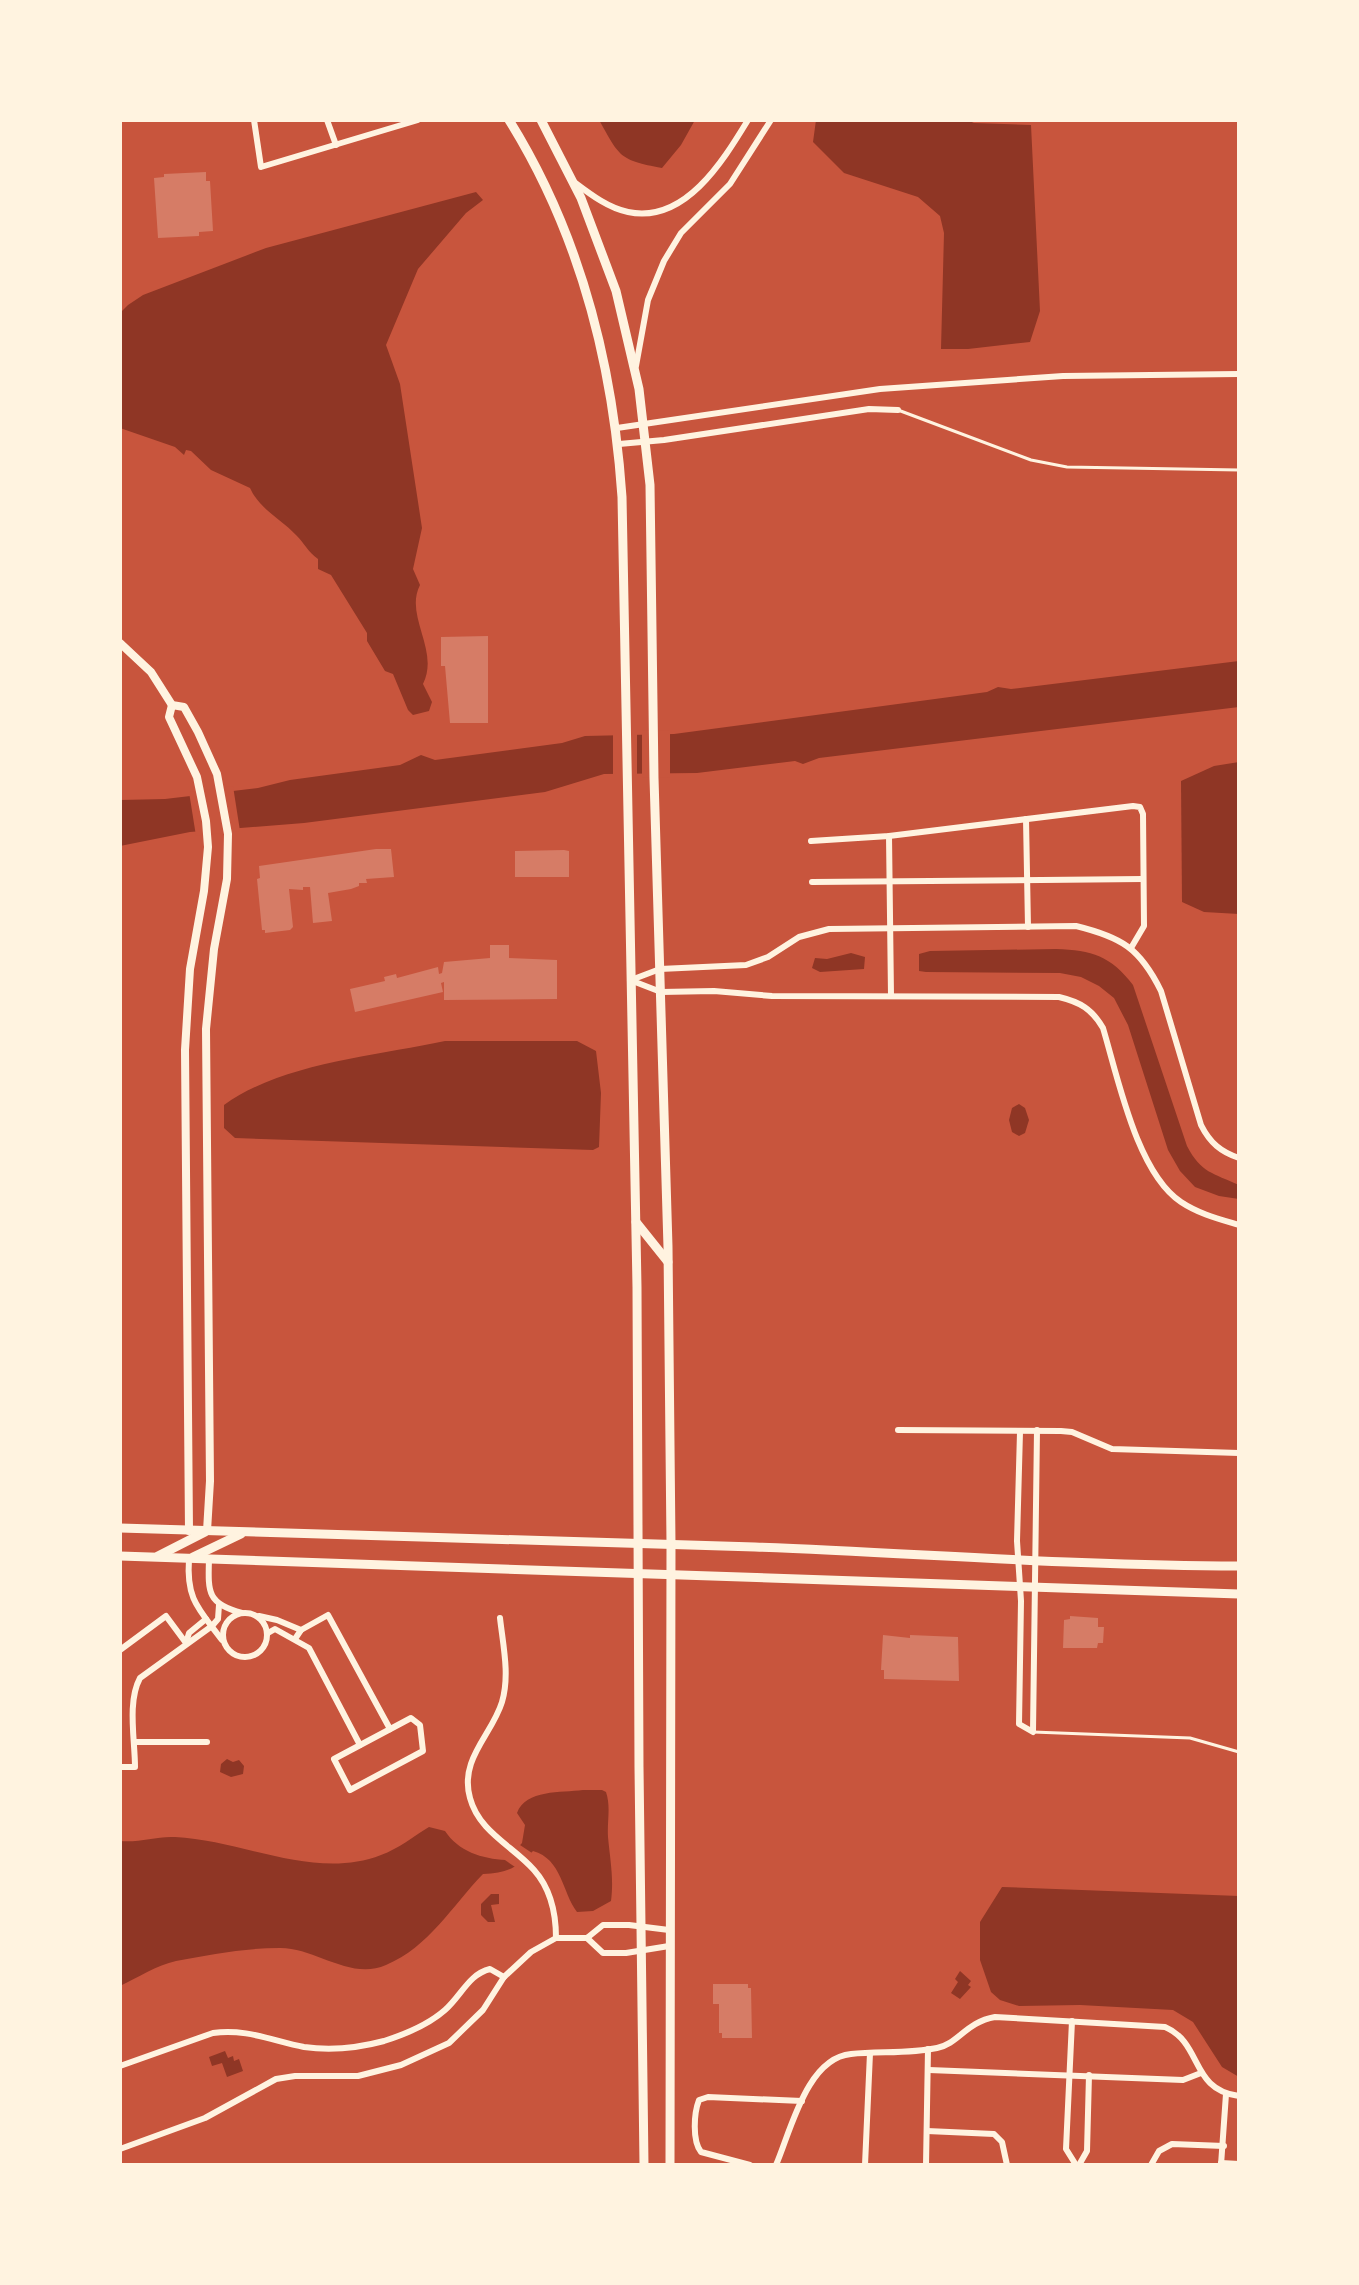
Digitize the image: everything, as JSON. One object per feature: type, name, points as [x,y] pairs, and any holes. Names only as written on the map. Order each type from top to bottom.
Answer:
[{"type":"main road","points":[[509,120],[551,199],[579,268],[601,345],[619,444],[623,517],[636,1222],[644,2165]]},
{"type":"main road","points":[[541,120],[573,182],[610,272],[635,369],[650,485],[654,778],[668,1262],[670,2165]]},
{"type":"main road","points":[[636,1222],[668,1262]]},
{"type":"main road","points":[[120,1528],[671,1544],[1239,1566]]},
{"type":"main road","points":[[155,1557],[207,1531]]},
{"type":"main road","points":[[189,1559],[245,1533]]},
{"type":"main road","points":[[120,1556],[1239,1594]]},
{"type":"street","points":[[254,120],[261,167],[418,120]]},
{"type":"street","points":[[327,120],[336,145]]},
{"type":"street","points":[[573,182],[611,207],[627,212],[650,214],[666,210],[684,200],[712,173],[748,120]]},
{"type":"street","points":[[635,369],[648,300],[664,261],[681,233],[730,184],[754,151],[771,120]]},
{"type":"street","points":[[617,428],[880,389],[1012,379],[1239,374]]},
{"type":"street","points":[[786,404],[789,422]]},
{"type":"street","points":[[619,444],[869,409],[898,410]]},
{"type":"street","points":[[120,643],[151,672],[172,705],[169,717],[197,777],[206,821],[208,847],[204,891],[190,969],[185,1050],[189,1531]]},
{"type":"street","points":[[172,705],[184,707],[217,774],[228,845],[227,879],[212,963],[206,1029],[210,1481],[207,1531]]},
{"type":"street","points":[[811,841],[889,836],[1140,807],[1143,814],[1144,926],[1131,948]]},
{"type":"street","points":[[1026,819],[1028,927]]},
{"type":"street","points":[[889,836],[891,996]]},
{"type":"street","points":[[812,882],[1143,879]]},
{"type":"street","points":[[630,980],[660,969],[746,965],[768,957],[799,937],[829,929],[1076,926],[1108,934],[1131,948],[1151,971],[1161,991],[1206,1134],[1220,1150],[1239,1158]]},
{"type":"street","points":[[630,980],[661,992],[714,991],[772,996],[1059,997],[1084,1006],[1103,1028],[1142,1151],[1161,1184],[1193,1209],[1239,1225]]},
{"type":"street","points":[[898,1430],[1072,1432],[1112,1449],[1239,1453]]},
{"type":"street","points":[[1020,1432],[1017,1559],[1020,1587],[1019,1724],[1033,1732],[1037,1430]]},
{"type":"street","points":[[189,1559],[189,1590],[232,1654],[253,1656],[264,1647],[268,1633],[256,1615]]},
{"type":"street","points":[[120,1767],[135,1767],[136,1685],[145,1672],[218,1619],[219,1605],[208,1588],[209,1559]]},
{"type":"street","points":[[219,1605],[277,1620],[301,1630]]},
{"type":"street","points":[[224,1643],[226,1623],[242,1613]]},
{"type":"street","points":[[295,1639],[301,1630],[328,1615],[390,1729]]},
{"type":"street","points":[[120,1650],[166,1616],[186,1643]]},
{"type":"street","points":[[500,1618],[505,1691],[501,1707],[476,1749],[468,1784],[469,1797],[489,1830],[537,1872],[553,1907],[556,1938]]},
{"type":"street","points":[[186,1643],[189,1633],[206,1619]]},
{"type":"street","points":[[268,1633],[275,1629],[309,1648],[360,1745]]},
{"type":"street","points":[[411,1718],[420,1725],[423,1751],[350,1790],[334,1759],[390,1729],[411,1718]]},
{"type":"street","points":[[135,1742],[207,1742]]},
{"type":"street","points":[[120,2149],[205,2118],[276,2079],[358,2076],[401,2065],[449,2043],[483,2010],[504,1977],[531,1952],[556,1938],[587,1938],[603,1925],[669,1930]]},
{"type":"street","points":[[587,1938],[603,1953],[669,1946]]},
{"type":"street","points":[[120,2066],[213,2033],[227,2031],[257,2034],[321,2049],[338,2050],[380,2042],[422,2026],[445,2010],[478,1972],[490,1969],[504,1977]]},
{"type":"street","points":[[776,2165],[812,2080],[824,2065],[847,2054],[928,2049],[945,2045],[969,2026],[988,2018],[1143,2024],[1170,2029],[1188,2045],[1201,2073],[1213,2087],[1239,2096]]},
{"type":"street","points":[[1072,2021],[1066,2149],[1078,2165],[1087,2151],[1089,2075]]},
{"type":"street","points":[[926,2165],[928,2049]]},
{"type":"street","points":[[865,2165],[870,2053]]},
{"type":"street","points":[[929,2070],[1183,2080],[1201,2073]]},
{"type":"street","points":[[1226,2094],[1221,2164],[1239,2164]]},
{"type":"street","points":[[750,2165],[708,2155],[697,2147],[696,2108],[699,2100],[708,2097],[802,2101]]},
{"type":"street","points":[[927,2131],[994,2134],[1002,2142],[1007,2165]]},
{"type":"street","points":[[1151,2165],[1159,2151],[1172,2144],[1224,2146]]},
{"type":"lane","points":[[898,410],[1052,465],[1086,469],[1239,470]]},
{"type":"lane","points":[[1033,1732],[1190,1738],[1239,1752]]},
{"type":"shaded area","points":[[599,120],[695,120],[681,145],[662,168],[622,155]]},
{"type":"shaded area","points":[[816,120],[967,120],[974,123],[1031,125],[1040,311],[1030,342],[941,349],[944,233],[940,216],[918,197],[844,173],[813,142]]},
{"type":"shaded area","points":[[476,192],[483,200],[466,213],[418,269],[386,345],[400,384],[422,528],[413,569],[420,585],[416,609],[427,659],[423,684],[432,702],[429,711],[413,715],[393,674],[385,671],[367,641],[367,633],[331,575],[318,569],[318,559],[265,508],[250,488],[211,470],[191,451],[186,450],[184,455],[175,447],[120,428],[120,313],[143,295],[266,248]]},
{"type":"shaded area","points":[[1239,661],[1239,707],[819,758],[803,764],[795,761],[697,773],[604,774],[545,792],[304,823],[190,832],[120,846],[120,800],[165,799],[258,788],[290,780],[400,765],[421,755],[435,760],[562,743],[585,736],[674,734],[987,692],[998,687],[1011,689]]},
{"type":"shaded area","points":[[1239,762],[1239,914],[1204,912],[1182,902],[1181,781],[1214,766]]},
{"type":"shaded area","points":[[1056,949],[1100,956],[1117,967],[1133,985],[1187,1146],[1203,1167],[1239,1185],[1239,1199],[1195,1187],[1180,1171],[1168,1150],[1128,1025],[1114,998],[1099,986],[1081,977],[1060,973],[919,971],[919,954],[930,951]]},
{"type":"shaded area","points":[[851,953],[865,957],[864,969],[820,972],[812,968],[815,958],[827,959]]},
{"type":"shaded area","points":[[445,1041],[577,1041],[596,1051],[601,1093],[599,1147],[593,1150],[235,1138],[224,1128],[224,1105],[273,1079],[330,1063]]},
{"type":"shaded area","points":[[1019,1104],[1025,1108],[1029,1120],[1025,1133],[1019,1136],[1012,1132],[1009,1120],[1012,1108]]},
{"type":"shaded area","points":[[227,1759],[233,1762],[239,1760],[244,1766],[243,1774],[231,1777],[220,1772],[221,1764]]},
{"type":"shaded area","points":[[583,1790],[606,1792],[608,1803],[611,1901],[593,1911],[577,1912],[556,1869],[543,1855],[533,1851],[511,1868],[483,1874],[427,1937],[386,1965],[359,1969],[292,1949],[253,1949],[169,1963],[120,1986],[120,1841],[168,1837],[200,1840],[304,1862],[330,1864],[356,1862],[381,1855],[429,1827],[445,1831],[471,1853],[506,1860],[522,1843],[525,1825],[517,1813],[522,1805],[536,1796]]},
{"type":"shaded area","points":[[1002,1887],[1239,1896],[1239,2077],[1222,2067],[1193,2022],[1173,2010],[1080,2005],[1019,2006],[1000,2000],[991,1992],[980,1960],[980,1922]]},
{"type":"shaded area","points":[[491,1894],[499,1894],[499,1904],[491,1905],[495,1922],[488,1922],[481,1915],[481,1904]]},
{"type":"shaded area","points":[[960,1971],[971,1981],[968,1985],[971,1987],[960,1999],[951,1993]]},
{"type":"shaded area","points":[[225,2051],[228,2058],[233,2056],[234,2061],[239,2059],[243,2071],[227,2077],[222,2063],[212,2066],[209,2057]]},
{"type":"pier","points":[[670,730],[670,777],[642,778],[642,731]]},
{"type":"pier","points":[[613,731],[637,731],[637,778],[613,778]]},
{"type":"pier","points":[[233,786],[240,831],[196,836],[189,792]]},
{"type":"pier","points":[[517,1843],[532,1853],[518,1869],[502,1858]]},
{"type":"building","points":[[206,172],[206,181],[210,181],[213,231],[199,232],[199,236],[158,238],[154,178],[164,177],[164,174]]},
{"type":"building","points":[[488,636],[488,723],[450,723],[445,666],[441,666],[441,637]]},
{"type":"building","points":[[391,849],[394,877],[366,879],[367,883],[359,883],[351,889],[328,893],[332,921],[313,923],[310,887],[289,889],[293,927],[265,933],[262,930],[257,879],[260,878],[259,866]]},
{"type":"building","points":[[515,851],[569,851],[569,877],[515,877]]},
{"type":"building","points":[[490,945],[509,945],[509,958],[557,960],[557,999],[444,1000],[444,982],[441,983],[443,992],[355,1012],[350,989],[385,981],[384,977],[396,974],[397,978],[438,967],[439,974],[444,962],[490,958]]},
{"type":"building","points":[[1070,1616],[1098,1618],[1098,1627],[1104,1627],[1103,1643],[1098,1643],[1097,1648],[1063,1648],[1064,1620],[1070,1619]]},
{"type":"building","points":[[883,1635],[958,1637],[959,1681],[884,1679],[884,1670],[881,1670]]},
{"type":"building","points":[[713,1984],[748,1984],[751,1988],[752,2038],[722,2038],[722,2033],[719,2033],[719,2004],[713,2004]]}]
